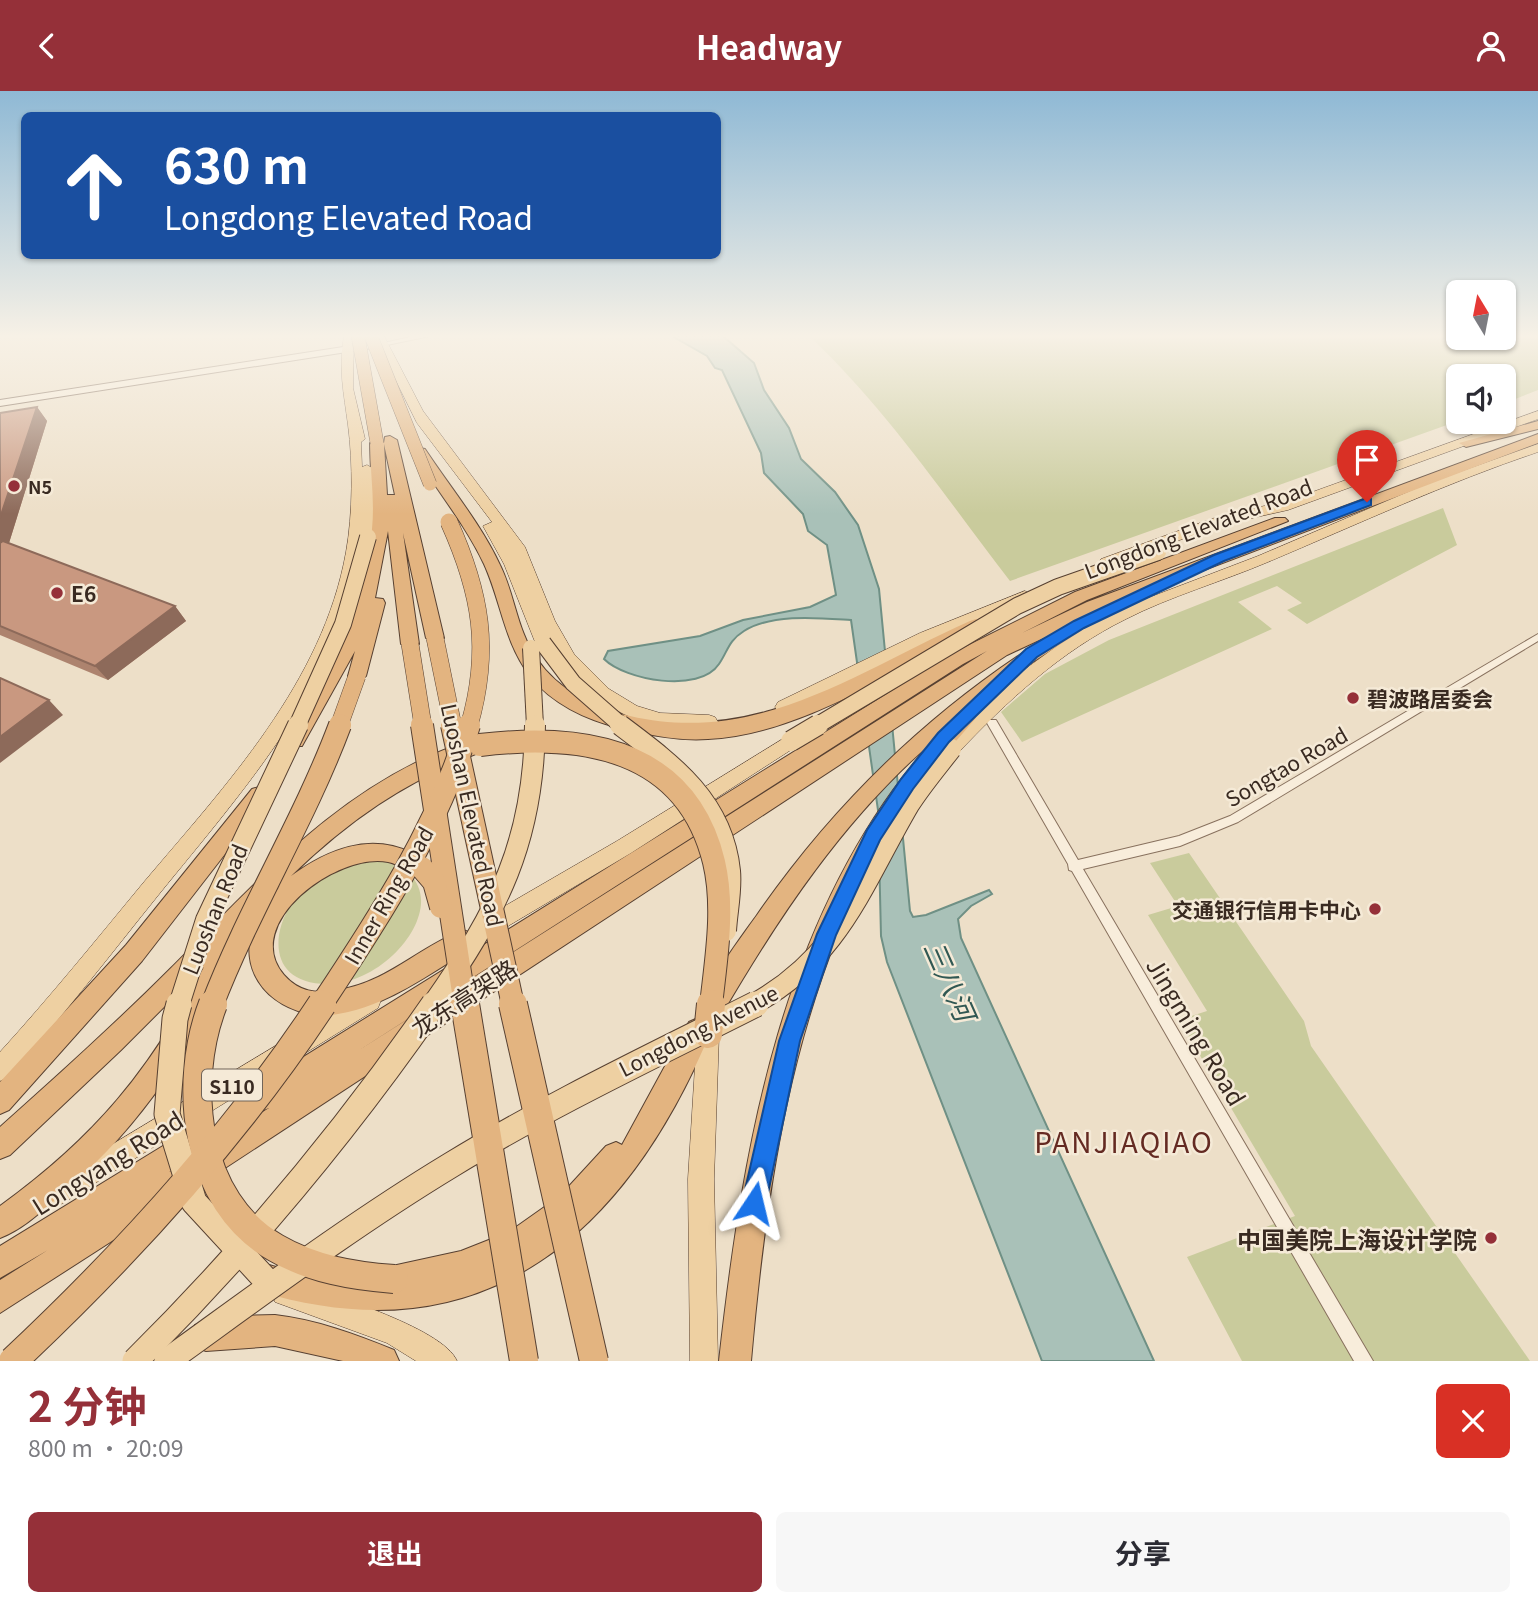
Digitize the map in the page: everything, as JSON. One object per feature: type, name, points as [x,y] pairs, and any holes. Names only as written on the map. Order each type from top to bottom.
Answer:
[{"type":"highway","name":"Inner Ring Road","points":[[13,1361],[89,1289],[148,1226],[199,1169],[281,1064],[381,911],[445,791],[475,703],[482,647],[481,612],[468,562],[392,440],[373,395]]},
{"type":"highway","name":"Inner Ring Road","points":[[0,1101],[113,978],[197,878],[256,799],[321,699],[357,628],[372,582],[392,440],[385,395]]},
{"type":"highway","name":"Luoshan Elevated Road","points":[[385,395],[392,440],[470,814],[594,1361]]},
{"type":"highway","points":[[1466,443],[1538,426]]},
{"type":"highway","name":"Longdong Elevated Road","points":[[925,688],[1019,625],[1147,569],[1538,426]]},
{"type":"highway","name":"Longdong Elevated Road","points":[[925,688],[1062,620],[1538,438]]},
{"type":"highway","name":"Luoshan Elevated Road","points":[[392,440],[384,462],[410,644],[473,1056],[524,1361]]},
{"type":"highway","points":[[392,440],[509,583],[517,640],[529,663],[549,685],[589,710],[634,726],[698,732],[749,727],[808,703],[924,648],[1007,614],[1147,569]]},
{"type":"highway","points":[[1489,456],[1538,447]]},
{"type":"highway","points":[[393,513],[377,605],[357,675],[318,781],[217,992],[204,1033],[196,1075],[196,1119],[207,1165],[229,1207],[256,1234],[298,1260],[327,1271],[394,1279],[431,1275],[471,1264],[511,1248],[546,1227],[604,1171],[680,1063]]},
{"type":"highway","points":[[265,1279],[295,1293],[385,1306],[424,1302],[498,1280],[533,1260],[578,1222],[610,1187],[636,1149],[728,978],[775,906],[847,814],[942,739],[1031,653],[1110,608],[1219,558]]},
{"type":"highway","name":"龙东高架路","points":[[0,1263],[925,688]]},
{"type":"highway","points":[[0,1145],[142,1014],[320,834],[378,789],[441,758],[480,745],[547,738],[608,747],[651,768],[684,797],[706,835],[717,892],[708,1034]]},
{"type":"highway","points":[[736,1361],[758,1181],[784,1065],[807,985],[846,887],[895,800],[942,739]]},
{"type":"highway","name":"龙东高架路","points":[[0,1298],[839,743]]},
{"type":"highway","points":[[463,941],[385,985],[346,1001],[305,1003],[280,991],[267,972],[262,946],[264,932],[277,904],[301,879],[333,859],[374,851],[393,852],[411,859],[434,882],[473,1056]]},
{"type":"highway","points":[[0,1225],[89,1151],[142,1092],[176,1044],[255,899]]},
{"type":"highway","points":[[125,1361],[170,1352],[237,1329],[287,1330],[337,1341],[383,1361]]},
{"type":"main road","points":[[0,403],[45,395]]},
{"type":"main road","name":"Luoshan Road","points":[[265,1279],[236,1258],[212,1231],[194,1204],[178,1165],[167,1104],[172,1036],[179,997],[203,925],[332,655],[355,596],[368,537],[366,463],[354,428],[353,395]]},
{"type":"main road","points":[[135,1361],[237,1255],[338,1134],[435,1002],[468,951],[502,890],[526,822],[534,756],[531,647],[509,583],[498,538],[441,457],[409,395]]},
{"type":"main road","points":[[419,414],[518,547],[530,571],[550,629],[565,655],[609,696],[643,716],[687,722],[754,717],[808,703],[904,648],[1088,569],[1241,515],[1293,503]]},
{"type":"main road","points":[[463,941],[624,847],[791,741],[996,617],[1058,587],[1538,415]]},
{"type":"main road","points":[[0,1069],[60,1001],[231,791],[279,725],[312,670],[339,607],[354,547],[357,511],[354,428]]},
{"type":"main road","name":"Longdong Avenue","points":[[170,1352],[333,1241],[506,1132],[605,1077],[755,1005],[800,975],[834,938],[911,802],[942,739],[984,713],[1066,646],[1120,616],[1262,559],[1335,525],[1538,447]]},
{"type":"main road","points":[[509,583],[561,670],[602,712],[685,775],[708,802],[722,827],[730,857],[731,902],[708,1034],[701,1179],[704,1347]]},
{"type":"main road","name":"Longyang Road","points":[[0,1225],[463,941]]},
{"type":"main road","points":[[295,1293],[395,1332],[443,1361]]},
{"type":"street","name":"Songtao Road","points":[[1073,866],[1180,841],[1234,820],[1538,637]]},
{"type":"street","name":"Jingming Road","points":[[992,723],[1065,853],[1364,1361]]},
{"type":"green space","points":[[866,395],[1446,395],[1446,425],[1010,581],[939,486]]},
{"type":"green space","points":[[1443,508],[1457,545],[1307,624],[1287,610],[1302,603],[1277,586],[1238,602],[1272,629],[1022,742],[1001,712],[1045,674],[1109,640]]},
{"type":"green space","points":[[1189,853],[1304,1021],[1311,1046],[1530,1361],[1242,1361],[1187,1257],[1295,1216],[1179,1020],[1207,1011],[1148,915],[1178,906],[1150,863]]},
{"type":"green space","points":[[367,859],[399,867],[416,882],[421,902],[416,925],[401,946],[381,965],[356,978],[329,984],[305,981],[289,971],[280,957],[279,939],[283,921],[292,903],[305,887],[322,874]]},
{"type":"water","name":"三八河","points":[[734,395],[767,395],[789,428],[801,459],[835,492],[858,525],[879,589],[910,911],[913,917],[926,915],[989,890],[992,894],[971,906],[958,919],[961,938],[1154,1361],[1042,1361],[887,962],[881,936],[878,810],[851,620],[797,618],[756,625],[735,639],[719,664],[709,673],[696,679],[662,681],[644,678],[628,673],[604,659],[608,651],[700,636],[743,620],[810,607],[836,595],[827,545],[808,531],[803,514],[764,473],[761,453]]},
{"type":"building","points":[[37,407],[0,518],[0,413]]},
{"type":"building","name":"E6","points":[[3,541],[175,606],[95,666],[0,626],[0,543]]},
{"type":"building","points":[[0,678],[49,700],[0,737]]},
{"type":"place","name":"N5","points":[[14,486]]},
{"type":"place","name":"E6","points":[[57,593]]},
{"type":"place","name":"碧波路居委会","points":[[1353,698]]},
{"type":"place","name":"交通银行信用卡中心","points":[[1375,909]]},
{"type":"place","name":"中国美院上海设计学院","points":[[1491,1238]]},
{"type":"district","name":"PANJIAQIAO","points":[[1124,1141]]},
{"type":"route","points":[[754,1203],[790,1041],[826,934],[846,887],[874,835],[895,800],[944,737],[1031,653],[1079,624],[1219,558],[1367,502]]}]
